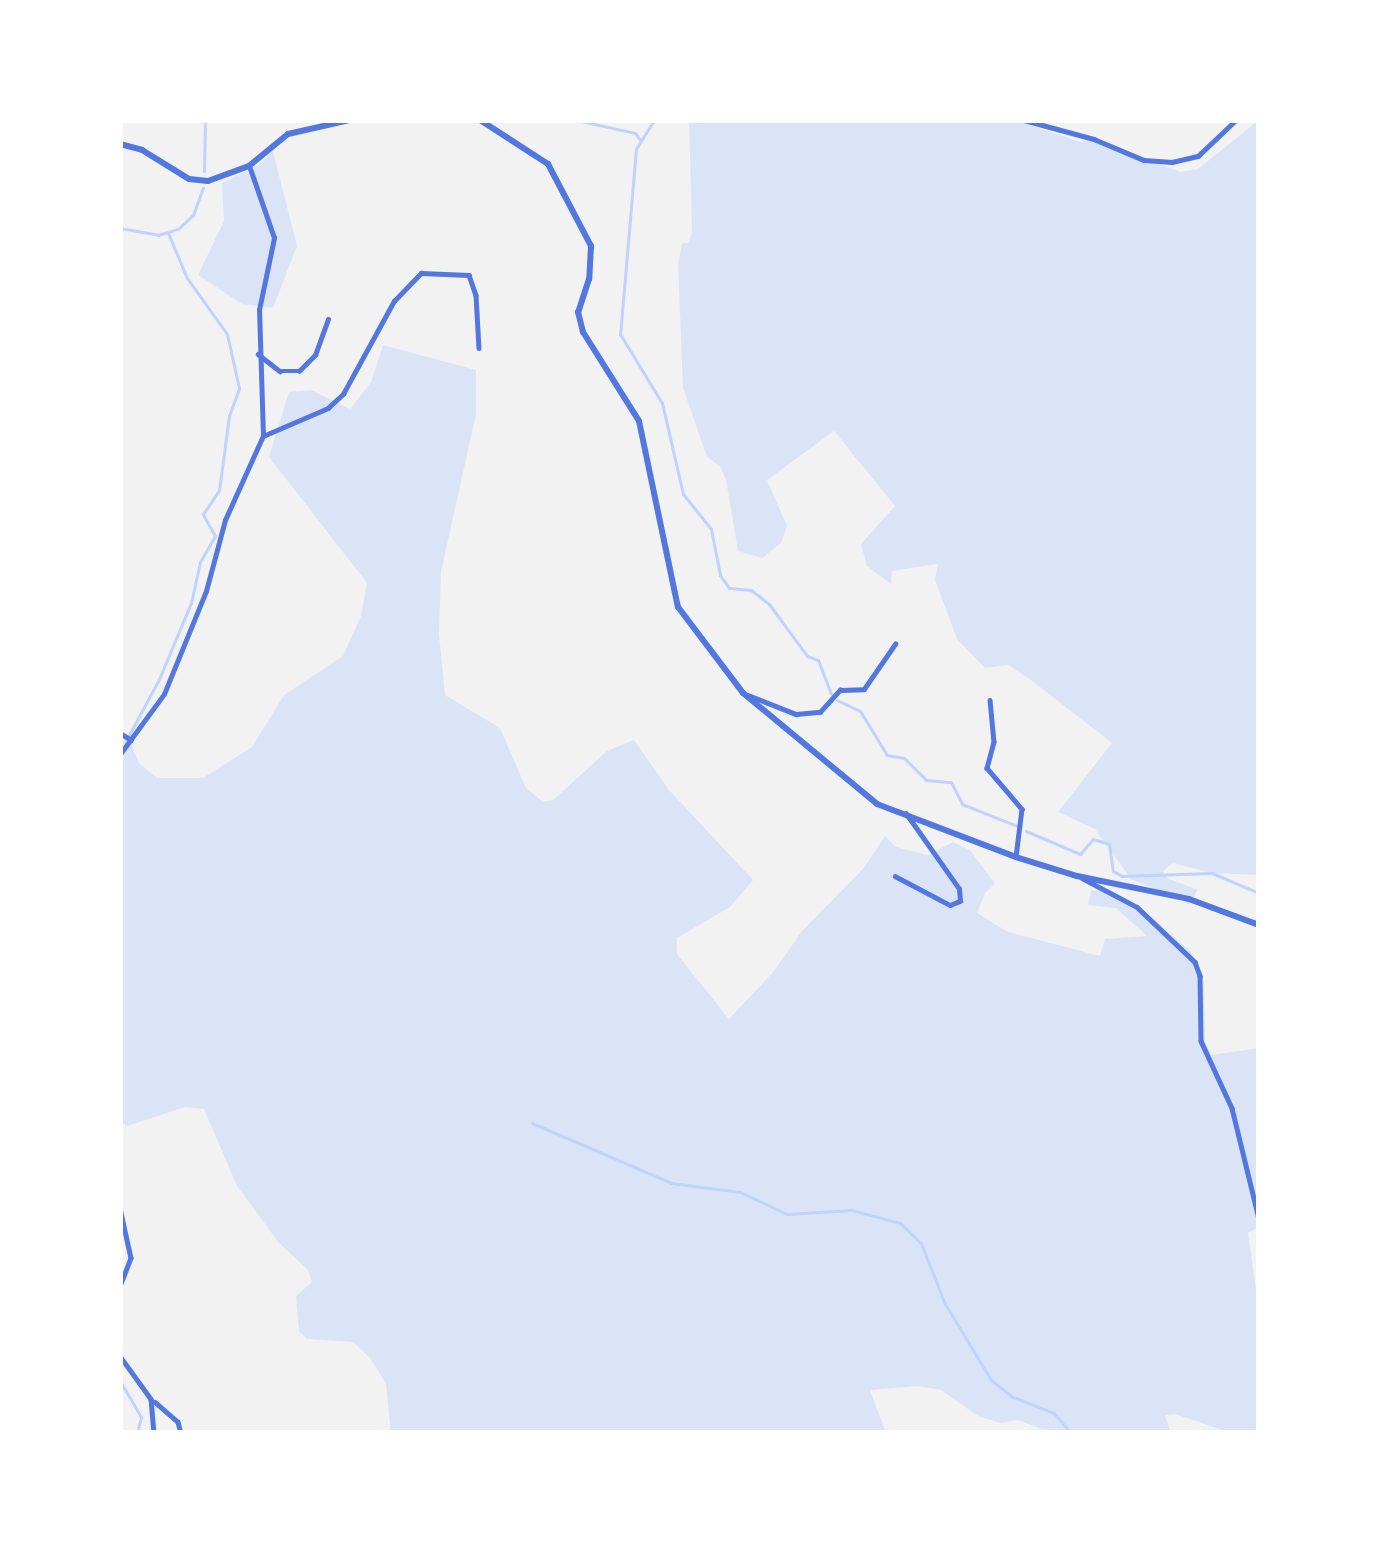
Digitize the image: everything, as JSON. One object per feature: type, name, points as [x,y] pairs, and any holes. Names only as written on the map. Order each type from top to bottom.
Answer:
[{"type":"street","points":[[120,144],[142,150],[196,181],[249,166],[288,134],[350,120]]},
{"type":"street","points":[[480,120],[548,164],[590,247],[580,322],[589,346],[639,421],[678,607],[743,693],[864,798],[1016,857],[1077,876],[1189,898],[1259,925]]},
{"type":"street","points":[[1024,120],[1094,139],[1144,160],[1172,162],[1198,156],[1236,120]]},
{"type":"street","points":[[120,754],[164,694],[206,591],[225,520],[263,436],[258,354],[262,289],[274,238],[249,166]]},
{"type":"street","points":[[263,436],[328,409],[343,394],[402,288],[422,273],[469,275],[476,295],[479,348]]},
{"type":"street","points":[[258,354],[280,370],[298,371],[315,355],[328,319]]},
{"type":"street","points":[[743,693],[796,714],[820,712],[840,690],[864,688],[895,644]]},
{"type":"street","points":[[990,700],[994,742],[987,767],[1022,809],[1016,857]]},
{"type":"street","points":[[120,733],[131,740]]},
{"type":"street","points":[[895,876],[950,905],[960,901],[959,890],[906,814]]},
{"type":"street","points":[[1077,876],[1137,907],[1195,962],[1200,976],[1201,1041],[1232,1108],[1259,1219]]},
{"type":"street","points":[[120,1208],[130,1258],[120,1287]]},
{"type":"street","points":[[120,1355],[152,1399],[178,1423],[181,1433]]},
{"type":"street","points":[[152,1399],[154,1433]]},
{"type":"shaded area","points":[[689,120],[1014,120],[1081,142],[1098,139],[1180,172],[1198,169],[1259,120],[1259,875],[1211,873],[1173,863],[1163,871],[1167,878],[1198,890],[1189,904],[1131,879],[1095,829],[1058,812],[1112,743],[1008,665],[985,668],[957,639],[935,580],[938,564],[892,571],[891,584],[867,566],[861,544],[895,506],[834,431],[767,480],[787,526],[781,543],[762,558],[738,551],[726,480],[720,466],[707,457],[683,388],[678,264],[682,243],[688,243],[692,233]]},
{"type":"shaded area","points":[[273,151],[297,246],[273,308],[242,304],[198,275],[224,221],[222,183],[259,165]]},
{"type":"shaded area","points":[[383,345],[476,370],[476,414],[441,572],[439,634],[445,695],[500,728],[526,788],[543,802],[553,800],[607,751],[634,740],[669,790],[753,880],[730,907],[677,938],[677,954],[729,1019],[774,971],[802,931],[863,869],[885,836],[896,847],[928,855],[953,842],[970,850],[995,884],[985,893],[977,913],[1008,932],[1100,956],[1105,939],[1147,936],[1116,908],[1088,905],[1091,891],[1108,889],[1135,903],[1191,952],[1204,983],[1205,1042],[1211,1055],[1259,1048],[1259,1227],[1248,1233],[1259,1310],[1259,1433],[1231,1433],[1175,1414],[1165,1415],[1171,1433],[1053,1433],[1017,1420],[1000,1423],[978,1416],[941,1390],[918,1386],[870,1390],[886,1433],[391,1433],[386,1384],[370,1358],[353,1342],[307,1339],[299,1331],[296,1296],[312,1282],[308,1270],[279,1243],[237,1186],[204,1109],[185,1107],[127,1126],[120,1121],[120,738],[131,743],[139,763],[157,778],[203,778],[252,747],[284,695],[343,656],[361,616],[367,583],[269,457],[289,392],[311,390],[350,409],[371,382]]},
{"type":"waterway","points":[[204,171],[205,120]]},
{"type":"waterway","points":[[576,120],[635,133],[640,140]]},
{"type":"waterway","points":[[654,120],[636,149],[620,334],[662,403],[683,494],[711,529],[720,575],[729,588],[751,590],[769,604],[807,656],[818,660],[831,694]]},
{"type":"waterway","points":[[120,228],[158,235],[178,229],[193,215],[203,188]]},
{"type":"waterway","points":[[129,735],[159,679],[191,603],[200,562],[215,536],[203,514],[219,490],[229,416],[239,388],[227,334],[187,278],[168,233]]},
{"type":"waterway","points":[[837,700],[860,711],[887,755],[904,758],[926,780],[951,782],[962,804],[1017,826]]},
{"type":"waterway","points":[[1026,831],[1080,854],[1093,839],[1109,844],[1113,871],[1122,876],[1212,873],[1259,893]]},
{"type":"waterway","points":[[532,1123],[671,1183],[740,1192],[787,1214],[852,1210],[900,1223],[921,1243],[944,1302],[991,1380],[1013,1397],[1054,1413],[1071,1433]]},
{"type":"waterway","points":[[120,1381],[141,1417],[137,1433]]}]
